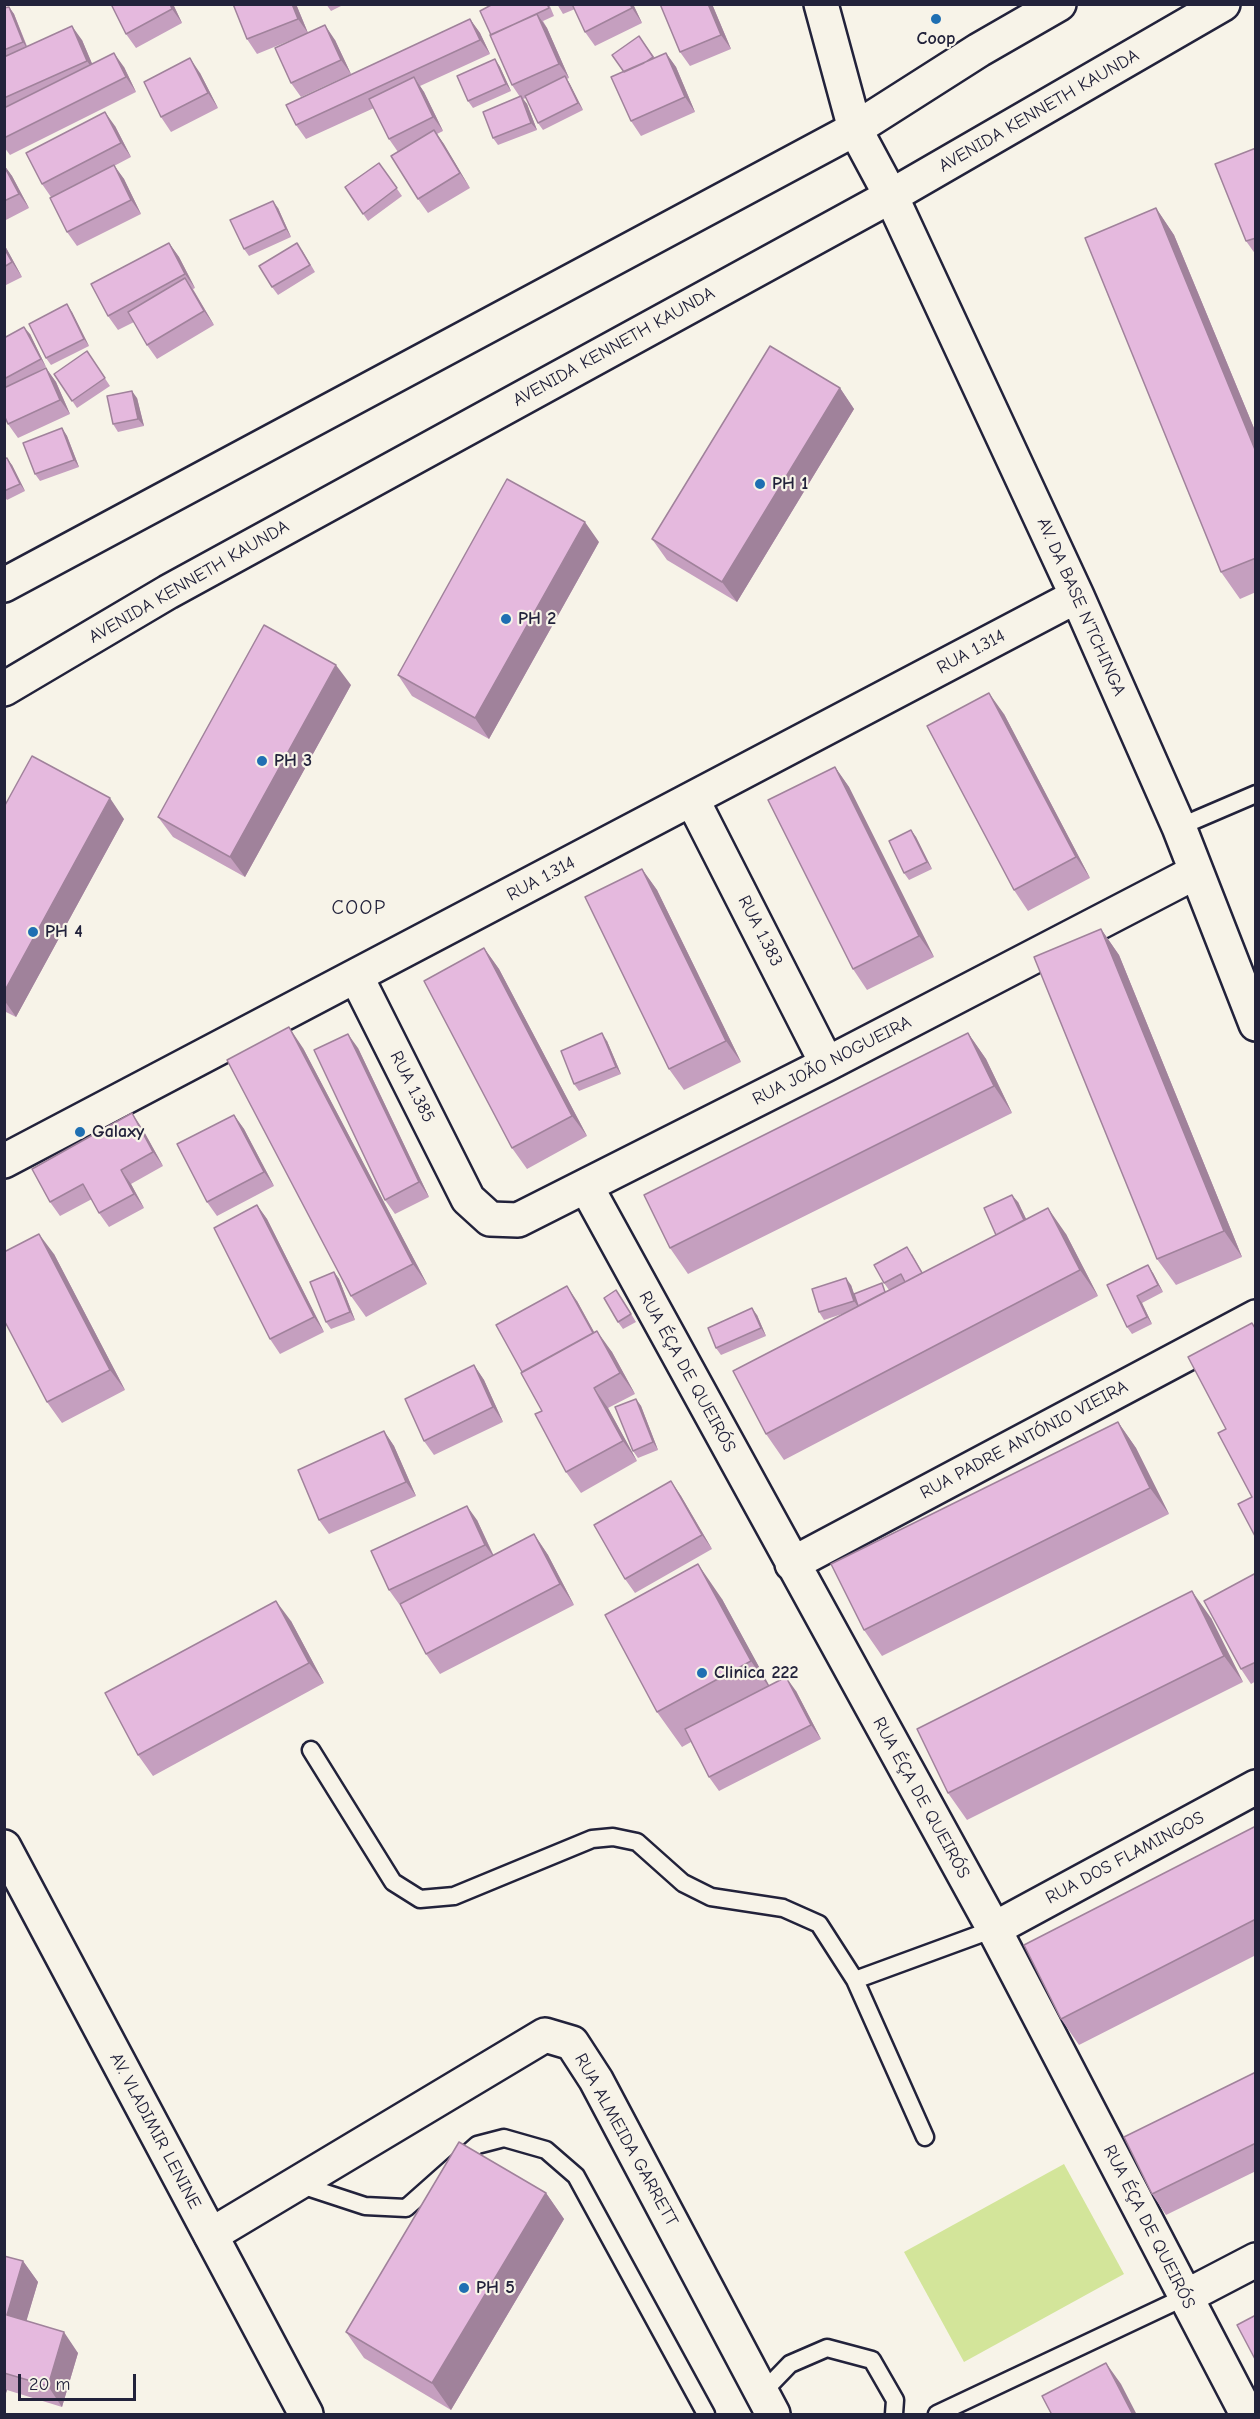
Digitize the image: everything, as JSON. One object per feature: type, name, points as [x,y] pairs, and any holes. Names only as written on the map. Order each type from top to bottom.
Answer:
[{"type":"street","name":"AV. DA BASE N'TCHINGA","points":[[821,4],[855,129],[891,196],[1077,596],[1179,827],[1256,1024]]},
{"type":"street","points":[[4,585],[855,129],[980,50],[1059,4]]},
{"type":"street","name":"AVENIDA KENNETH KAUNDA","points":[[4,689],[168,591],[891,196],[1223,4]]},
{"type":"street","name":"RUA 1.314","points":[[4,1161],[1077,596]]},
{"type":"street","name":"RUA 1.383","points":[[692,799],[827,1064]]},
{"type":"street","name":"RUA JOÃO NOGUEIRA","points":[[468,1198],[490,1219],[518,1220],[827,1064],[1196,872]]},
{"type":"street","name":"RUA 1.385","points":[[356,976],[468,1198]]},
{"type":"street","name":"RUA ÉÇA DE QUEIRÓS","points":[[586,1186],[994,1929],[1246,2415]]},
{"type":"street","name":"RUA PADRE ANTÓNIO VIEIRA","points":[[792,1564],[1256,1317]]},
{"type":"street","name":"RUA DOS FLAMINGOS","points":[[994,1929],[1256,1787]]},
{"type":"street","name":"AV. VLADIMIR LENINE","points":[[4,1847],[306,2415]]},
{"type":"street","name":"RUA ALMEIDA GARRETT","points":[[211,2235],[545,2036],[572,2043],[596,2080],[767,2404]]},
{"type":"street","points":[[1185,2297],[1256,2260]]},
{"type":"lane","points":[[1179,827],[1256,794]]},
{"type":"lane","points":[[311,1750],[393,1882],[420,1899],[454,1896],[592,1839],[613,1837],[637,1842],[683,1882],[711,1896],[783,1908],[819,1924],[855,1980],[925,2136]]},
{"type":"lane","points":[[855,1980],[994,1929]]},
{"type":"lane","points":[[297,2183],[364,2206],[406,2208],[477,2145],[504,2138],[546,2150],[576,2176],[706,2415]]},
{"type":"lane","points":[[937,2415],[1185,2297]]},
{"type":"lane","points":[[767,2404],[790,2364],[827,2348],[872,2360],[895,2400],[894,2415]]},
{"type":"green space","points":[[1064,2164],[1124,2274],[964,2362],[904,2252]]},
{"type":"building","points":[[111,4],[170,4],[172,9],[126,34]]},
{"type":"building","points":[[233,4],[292,4],[298,19],[247,39]]},
{"type":"building","points":[[493,4],[547,4],[549,8],[491,35],[480,11]]},
{"type":"building","points":[[572,4],[630,4],[632,8],[585,32]]},
{"type":"building","points":[[660,4],[708,4],[721,35],[680,52]]},
{"type":"building","points":[[9,7],[23,42],[4,50],[4,8]]},
{"type":"building","points":[[537,14],[559,64],[512,85],[490,35]]},
{"type":"building","points":[[470,19],[480,40],[296,125],[286,105]]},
{"type":"building","points":[[325,25],[341,60],[291,83],[275,48]]},
{"type":"building","points":[[72,26],[87,61],[4,98],[4,57]]},
{"type":"building","points":[[639,36],[653,57],[624,72],[612,55]]},
{"type":"building","points":[[114,53],[126,77],[4,138],[4,108]]},
{"type":"building","points":[[666,53],[685,97],[631,121],[611,77]]},
{"type":"building","points":[[190,58],[208,93],[161,117],[144,82]]},
{"type":"building","points":[[495,59],[506,84],[468,101],[457,76]]},
{"type":"building","points":[[565,76],[578,103],[538,123],[525,96]]},
{"type":"building","points":[[414,77],[433,117],[389,139],[369,99]]},
{"type":"building","points":[[521,96],[531,123],[493,138],[483,112]]},
{"type":"building","points":[[105,112],[121,143],[42,184],[26,153]]},
{"type":"building","points":[[434,130],[460,173],[418,199],[391,156]]},
{"type":"building","points":[[1256,148],[1256,238],[1246,241],[1215,164]]},
{"type":"building","points":[[379,163],[397,188],[363,214],[345,187]]},
{"type":"building","points":[[114,165],[131,200],[67,232],[50,198]]},
{"type":"building","points":[[4,166],[19,194],[4,201]]},
{"type":"building","points":[[273,201],[286,229],[244,249],[230,220]]},
{"type":"building","points":[[1156,208],[1256,452],[1256,558],[1221,572],[1085,238]]},
{"type":"building","points":[[169,243],[185,274],[108,316],[91,284]]},
{"type":"building","points":[[297,243],[310,265],[272,287],[259,266]]},
{"type":"building","points":[[4,248],[12,262],[4,267]]},
{"type":"building","points":[[185,278],[204,311],[147,345],[128,312]]},
{"type":"building","points":[[67,304],[84,339],[46,358],[29,324]]},
{"type":"building","points":[[24,327],[41,359],[4,379],[4,338]]},
{"type":"building","name":"PH 1","points":[[770,346],[840,388],[722,582],[652,539]]},
{"type":"building","points":[[87,351],[105,378],[72,401],[54,374]]},
{"type":"building","points":[[46,368],[60,400],[8,424],[4,415],[4,388]]},
{"type":"building","points":[[132,391],[138,419],[113,424],[107,396]]},
{"type":"building","points":[[62,428],[74,460],[35,474],[23,443]]},
{"type":"building","points":[[7,458],[20,484],[4,491],[4,459]]},
{"type":"building","name":"PH 2","points":[[507,479],[585,522],[475,718],[398,675]]},
{"type":"building","name":"PH 3","points":[[264,625],[336,665],[230,857],[158,817]]},
{"type":"building","points":[[989,693],[1076,857],[1014,890],[927,726]]},
{"type":"building","name":"PH 4","points":[[32,756],[110,798],[4,992],[4,807]]},
{"type":"building","points":[[835,767],[919,936],[853,969],[768,800]]},
{"type":"building","points":[[911,830],[927,862],[904,873],[889,841]]},
{"type":"building","points":[[642,869],[726,1041],[669,1069],[585,897]]},
{"type":"building","points":[[1101,929],[1224,1231],[1157,1259],[1034,957]]},
{"type":"building","points":[[484,948],[572,1116],[512,1148],[424,981]]},
{"type":"building","points":[[289,1027],[413,1264],[351,1296],[227,1060]]},
{"type":"building","points":[[602,1033],[616,1067],[574,1084],[561,1051]]},
{"type":"building","points":[[968,1033],[994,1086],[670,1248],[644,1195]]},
{"type":"building","points":[[348,1034],[419,1182],[385,1200],[314,1050]]},
{"type":"building","points":[[132,1113],[153,1152],[121,1170],[134,1194],[99,1213],[83,1184],[50,1202],[32,1169]]},
{"type":"building","points":[[234,1115],[264,1172],[207,1202],[177,1144]]},
{"type":"building","points":[[1012,1195],[1024,1220],[996,1235],[984,1208]]},
{"type":"building","points":[[257,1205],[314,1317],[270,1339],[214,1228]]},
{"type":"building","points":[[1048,1208],[1080,1270],[766,1434],[733,1371]]},
{"type":"building","points":[[39,1234],[110,1370],[47,1402],[4,1320],[4,1252]]},
{"type":"building","points":[[907,1247],[922,1273],[905,1282],[901,1274],[884,1283],[874,1265]]},
{"type":"building","points":[[1148,1265],[1158,1285],[1137,1296],[1147,1317],[1127,1327],[1107,1285]]},
{"type":"building","points":[[334,1272],[350,1312],[326,1322],[310,1282]]},
{"type":"building","points":[[846,1278],[854,1301],[819,1312],[812,1289]]},
{"type":"building","points":[[882,1283],[885,1292],[858,1306],[854,1294]]},
{"type":"building","points":[[567,1286],[593,1333],[522,1372],[496,1325]]},
{"type":"building","points":[[616,1290],[631,1314],[618,1322],[604,1298]]},
{"type":"building","points":[[752,1308],[761,1328],[716,1348],[708,1328]]},
{"type":"building","points":[[1252,1323],[1256,1330],[1256,1538],[1238,1504],[1252,1497],[1218,1433],[1226,1429],[1188,1357]]},
{"type":"building","points":[[597,1331],[620,1373],[594,1388],[623,1441],[566,1472],[535,1414],[542,1411],[521,1373]]},
{"type":"building","points":[[474,1365],[493,1407],[424,1441],[405,1399]]},
{"type":"building","points":[[636,1399],[653,1442],[633,1451],[615,1407]]},
{"type":"building","points":[[1118,1422],[1150,1488],[864,1630],[831,1564]]},
{"type":"building","points":[[384,1431],[406,1482],[319,1520],[298,1470]]},
{"type":"building","points":[[671,1481],[702,1535],[625,1579],[594,1525]]},
{"type":"building","points":[[467,1506],[485,1545],[389,1590],[371,1551]]},
{"type":"building","points":[[534,1534],[560,1584],[426,1654],[400,1604]]},
{"type":"building","points":[[698,1564],[751,1661],[657,1712],[605,1615]]},
{"type":"building","points":[[1256,1573],[1256,1662],[1241,1669],[1204,1601]]},
{"type":"building","points":[[1192,1591],[1224,1656],[948,1793],[917,1729]]},
{"type":"building","points":[[276,1601],[309,1663],[138,1755],[105,1693]]},
{"type":"building","points":[[786,1677],[811,1725],[709,1777],[685,1729]]},
{"type":"building","points":[[1256,1826],[1256,1919],[1061,2019],[1024,1945]]},
{"type":"building","points":[[1256,2072],[1256,2143],[1152,2194],[1124,2137]]},
{"type":"building","name":"PH 5","points":[[459,2142],[546,2193],[432,2383],[346,2332]]},
{"type":"building","points":[[4,2256],[23,2261],[7,2315],[64,2332],[48,2386],[4,2373]]},
{"type":"building","points":[[1256,2315],[1256,2361],[1237,2325]]},
{"type":"building","points":[[1106,2363],[1133,2415],[1052,2415],[1042,2396]]},
{"type":"place","name":"Coop","points":[[936,19]]},
{"type":"place","name":"PH 1","points":[[760,484]]},
{"type":"place","name":"PH 2","points":[[506,619]]},
{"type":"place","name":"PH 3","points":[[262,761]]},
{"type":"place","name":"PH 4","points":[[33,932]]},
{"type":"place","name":"Galaxy","points":[[80,1132]]},
{"type":"place","name":"Clinica 222","points":[[702,1673]]},
{"type":"place","name":"PH 5","points":[[464,2288]]},
{"type":"district","name":"COOP","points":[[359,908]]}]
